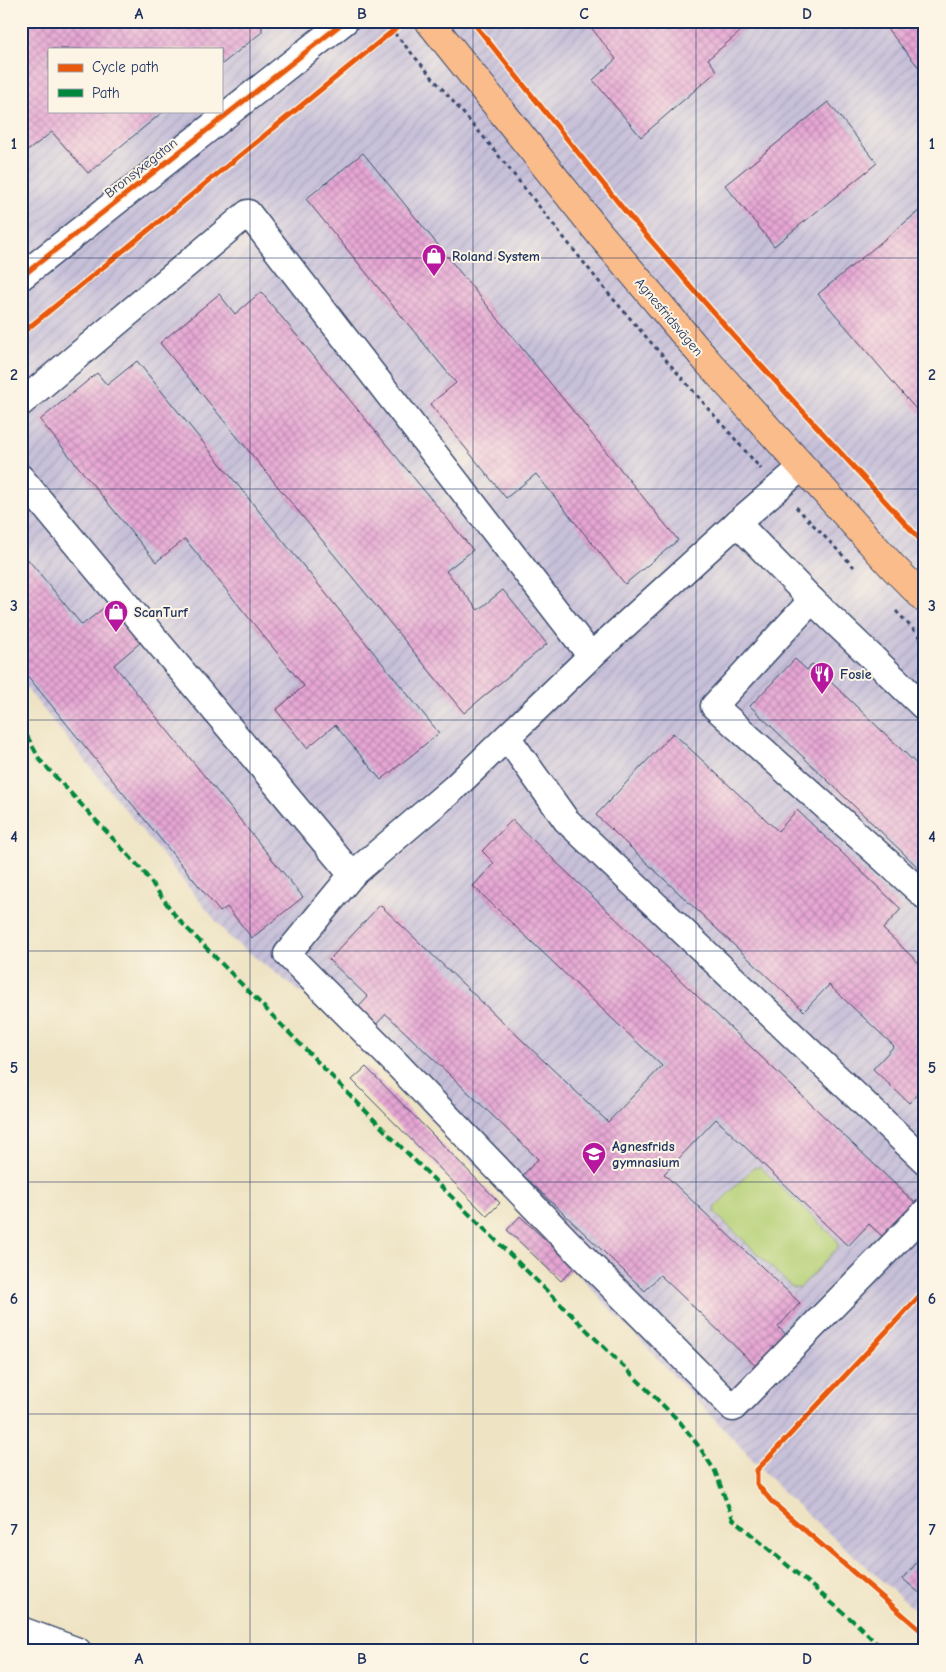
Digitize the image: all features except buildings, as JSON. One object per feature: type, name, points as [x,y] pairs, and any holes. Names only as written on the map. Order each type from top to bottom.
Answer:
[{"type":"main road","name":"Agnesfridsvägen","points":[[429,21],[605,240],[707,361],[893,567],[925,599]]},
{"type":"street","name":"Bronsyxegatan","points":[[21,277],[331,25]]},
{"type":"street","points":[[21,403],[248,214],[591,656]]},
{"type":"street","points":[[802,467],[591,656],[454,788],[352,875],[287,954],[733,1408],[925,1212]]},
{"type":"street","points":[[21,478],[352,875]]},
{"type":"street","points":[[738,523],[812,600],[925,708]]},
{"type":"street","points":[[812,600],[714,706],[925,896]]},
{"type":"street","points":[[507,737],[566,820],[925,1161]]},
{"type":"street","points":[[21,1630],[78,1651]]},
{"type":"path","points":[[384,21],[487,141]]},
{"type":"path","points":[[385,38],[399,26]]},
{"type":"shaded area","points":[[21,21],[925,21],[925,1619],[786,1495],[341,1023],[230,938],[21,682]]},
{"type":"green space","points":[[760,1167],[837,1240],[838,1247],[800,1288],[793,1288],[716,1214],[715,1207],[753,1168]]},
{"type":"marked path","points":[[21,725],[40,760],[143,871],[177,918],[393,1139],[680,1422],[715,1471],[733,1519],[859,1626],[876,1643],[880,1651]]},
{"type":"cycle path","points":[[21,277],[345,21]]},
{"type":"cycle path","points":[[21,334],[405,21]]},
{"type":"cycle path","points":[[472,21],[625,211],[734,336],[925,545]]},
{"type":"cycle path","points":[[925,1290],[757,1470],[757,1484],[772,1502],[925,1634]]},
{"type":"place","name":"Roland System","points":[[434,277]]},
{"type":"place","name":"ScanTurf","points":[[116,633]]},
{"type":"place","name":"Fosie","points":[[822,695]]},
{"type":"place","name":"Agnesfrids gymnasium","points":[[594,1175]]}]
